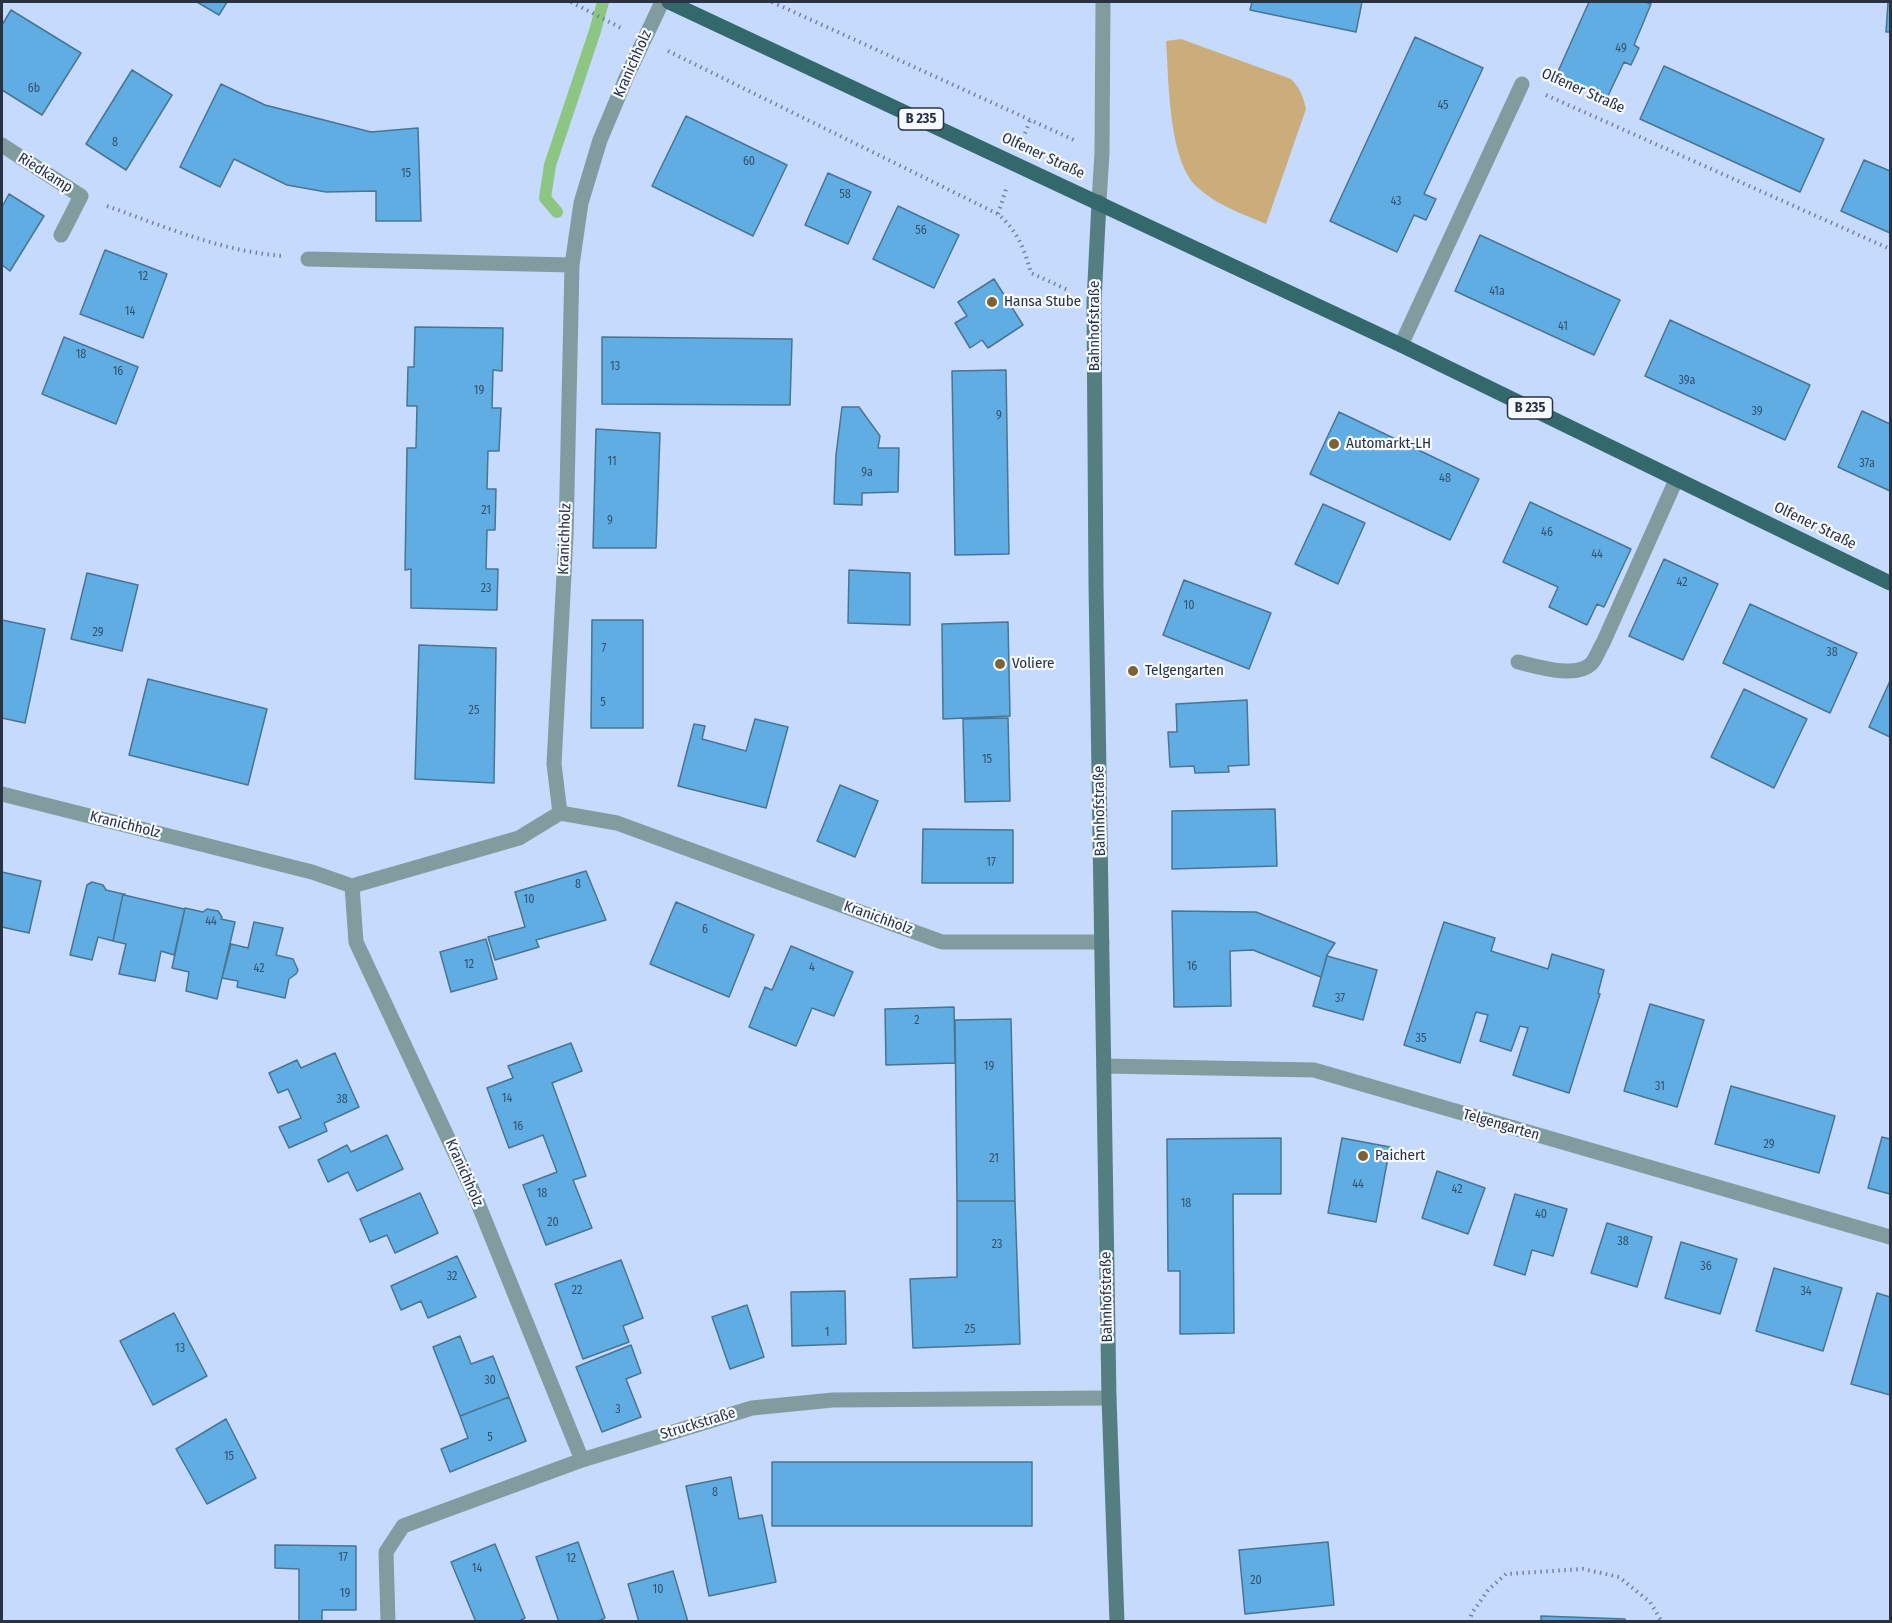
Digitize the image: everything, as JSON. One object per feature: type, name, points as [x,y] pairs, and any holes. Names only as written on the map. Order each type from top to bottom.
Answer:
[{"type":"main road","name":"Olfener Straße","points":[[669,2],[1401,345],[1890,583]]},
{"type":"main road","name":"Bahnhofstraße","points":[[1099,202],[1094,302],[1102,942],[1109,1398],[1117,1622]]},
{"type":"street","name":"Kranichholz","points":[[662,2],[600,140],[581,203],[572,265],[566,536],[554,764],[560,813],[617,823],[942,942],[1102,942]]},
{"type":"street","name":"Bahnhofstraße","points":[[1099,202],[1102,153],[1103,2]]},
{"type":"street","name":"Olfener Straße","points":[[1401,345],[1522,84]]},
{"type":"street","name":"Riedkamp","points":[[2,145],[81,196],[61,235]]},
{"type":"street","points":[[308,258],[572,265]]},
{"type":"street","points":[[1518,662],[1553,671],[1574,671],[1590,664],[1603,643],[1676,480]]},
{"type":"street","name":"Kranichholz","points":[[2,795],[312,872],[352,886],[356,942],[475,1196],[582,1460]]},
{"type":"street","points":[[352,886],[519,838],[560,813]]},
{"type":"street","name":"Telgengarten","points":[[1104,1066],[1314,1070],[1890,1237]]},
{"type":"street","name":"Struckstraße","points":[[388,1622],[386,1552],[403,1526],[582,1460],[752,1408],[833,1400],[1109,1398]]},
{"type":"path","points":[[571,2],[998,214],[1010,225],[1024,247],[1031,273],[1094,302]]},
{"type":"path","points":[[772,2],[1102,153]]},
{"type":"path","name":"Olfener Straße","points":[[1522,84],[1890,249]]},
{"type":"path","points":[[81,196],[204,242],[256,254],[308,258]]},
{"type":"path","points":[[1469,1622],[1488,1590],[1506,1574],[1583,1569],[1619,1577],[1650,1602],[1662,1622]]},
{"type":"shaded area","points":[[1181,39],[1291,79],[1301,92],[1306,109],[1266,224],[1213,199],[1197,187],[1187,175],[1175,139],[1169,97],[1166,41]]},
{"type":"building","points":[[197,2],[227,2],[219,15]]},
{"type":"building","points":[[1252,2],[1362,2],[1356,32],[1250,10]]},
{"type":"building","points":[[1589,2],[1645,2],[1651,4],[1634,45],[1639,48],[1631,65],[1624,62],[1607,98],[1556,76]]},
{"type":"building","points":[[1888,2],[1890,2],[1890,32],[1886,32]]},
{"type":"building","points":[[11,10],[81,53],[42,115],[2,90],[2,25]]},
{"type":"building","points":[[1415,37],[1483,68],[1424,194],[1436,199],[1426,220],[1414,215],[1397,252],[1330,221]]},
{"type":"building","points":[[1664,66],[1824,139],[1800,192],[1640,119]]},
{"type":"building","points":[[132,70],[172,95],[126,170],[86,144]]},
{"type":"building","points":[[221,84],[265,105],[371,132],[418,128],[421,221],[376,221],[376,191],[326,192],[287,185],[234,159],[220,187],[180,167]]},
{"type":"building","points":[[686,116],[787,165],[753,236],[652,186]]},
{"type":"building","points":[[1864,160],[1890,171],[1890,233],[1841,211]]},
{"type":"building","points":[[828,173],[871,192],[848,244],[805,225]]},
{"type":"building","points":[[9,194],[44,216],[10,271],[2,265],[2,207]]},
{"type":"building","points":[[898,206],[959,235],[934,288],[873,259]]},
{"type":"building","points":[[1480,235],[1620,300],[1594,355],[1455,291]]},
{"type":"building","points":[[105,250],[167,274],[143,338],[80,314]]},
{"type":"building","points":[[994,279],[1023,325],[988,348],[982,340],[970,348],[955,323],[967,316],[958,302]]},
{"type":"building","points":[[1670,320],[1810,385],[1785,440],[1645,376]]},
{"type":"building","points":[[415,327],[503,328],[502,371],[493,370],[492,408],[501,408],[499,451],[488,451],[487,489],[496,489],[495,530],[487,530],[486,569],[498,569],[497,610],[411,608],[411,569],[405,570],[407,448],[416,448],[417,406],[407,406],[408,367],[414,367]]},
{"type":"building","points":[[64,337],[138,367],[116,424],[42,394]]},
{"type":"building","points":[[602,337],[792,339],[790,405],[602,404]]},
{"type":"building","points":[[1006,370],[1009,554],[955,555],[952,371]]},
{"type":"building","points":[[842,407],[859,407],[880,436],[878,448],[899,448],[898,492],[862,493],[862,505],[834,504],[836,455]]},
{"type":"building","points":[[1862,411],[1890,424],[1890,491],[1838,467]]},
{"type":"building","points":[[1339,412],[1479,479],[1450,540],[1310,474]]},
{"type":"building","points":[[596,429],[660,433],[656,548],[593,548]]},
{"type":"building","points":[[1530,502],[1631,549],[1604,607],[1597,604],[1587,625],[1549,607],[1558,587],[1503,562]]},
{"type":"building","points":[[1323,504],[1365,523],[1338,584],[1295,564]]},
{"type":"building","points":[[1664,559],[1718,584],[1683,660],[1629,636]]},
{"type":"building","points":[[849,570],[910,573],[910,625],[848,623]]},
{"type":"building","points":[[87,573],[138,585],[122,651],[71,639]]},
{"type":"building","points":[[1184,580],[1271,613],[1249,669],[1163,635]]},
{"type":"building","points":[[1750,604],[1857,653],[1830,713],[1723,663]]},
{"type":"building","points":[[2,620],[45,629],[25,723],[2,718]]},
{"type":"building","points":[[592,620],[643,620],[643,728],[591,728]]},
{"type":"building","points":[[1008,622],[1010,716],[943,719],[942,624]]},
{"type":"building","points":[[419,645],[496,648],[494,783],[415,779]]},
{"type":"building","points":[[148,679],[267,709],[248,785],[129,755]]},
{"type":"building","points":[[1890,681],[1890,737],[1869,727]]},
{"type":"building","points":[[1744,689],[1807,719],[1774,788],[1711,757]]},
{"type":"building","points":[[1247,700],[1249,765],[1228,766],[1229,772],[1195,773],[1194,766],[1170,767],[1168,732],[1177,732],[1176,704]]},
{"type":"building","points":[[1008,718],[1010,801],[965,802],[963,719]]},
{"type":"building","points":[[755,719],[788,727],[766,808],[678,786],[694,724],[705,726],[702,739],[746,751]]},
{"type":"building","points":[[840,785],[878,801],[855,857],[817,841]]},
{"type":"building","points":[[1275,809],[1277,866],[1172,869],[1172,811]]},
{"type":"building","points":[[923,829],[1013,830],[1013,883],[922,883]]},
{"type":"building","points":[[586,871],[606,920],[536,940],[539,947],[495,960],[488,937],[525,927],[515,892]]},
{"type":"building","points":[[2,872],[41,881],[29,933],[2,927]]},
{"type":"building","points":[[92,882],[103,885],[106,890],[123,894],[113,941],[98,937],[92,960],[70,955],[87,885]]},
{"type":"building","points":[[123,894],[185,908],[174,955],[161,951],[155,981],[119,974],[126,944],[113,941]]},
{"type":"building","points":[[676,902],[754,935],[729,997],[650,964]]},
{"type":"building","points":[[185,908],[203,912],[207,909],[218,911],[221,919],[235,922],[217,999],[186,991],[189,972],[172,968]]},
{"type":"building","points":[[1172,911],[1256,912],[1335,943],[1327,955],[1321,977],[1253,950],[1230,951],[1231,1006],[1174,1007]]},
{"type":"building","points":[[254,922],[283,928],[276,955],[293,959],[298,970],[289,979],[285,998],[237,987],[238,981],[222,978],[231,944],[248,948]]},
{"type":"building","points":[[1444,922],[1495,938],[1491,951],[1548,969],[1552,954],[1604,970],[1598,993],[1600,994],[1569,1093],[1513,1075],[1528,1028],[1520,1026],[1511,1051],[1480,1041],[1488,1015],[1476,1012],[1460,1063],[1404,1045]]},
{"type":"building","points":[[486,939],[497,979],[451,992],[440,952]]},
{"type":"building","points":[[791,946],[853,972],[834,1016],[812,1008],[796,1046],[749,1027],[765,987],[772,990]]},
{"type":"building","points":[[1327,956],[1377,970],[1363,1020],[1313,1006]]},
{"type":"building","points":[[1650,1004],[1704,1020],[1677,1107],[1624,1091]]},
{"type":"building","points":[[954,1007],[955,1063],[886,1065],[885,1009]]},
{"type":"building","points":[[1011,1019],[1015,1201],[957,1201],[955,1020]]},
{"type":"building","points":[[571,1043],[582,1071],[552,1083],[586,1176],[573,1180],[592,1228],[546,1245],[523,1185],[557,1172],[543,1135],[509,1148],[487,1088],[513,1078],[508,1066]]},
{"type":"building","points":[[335,1053],[359,1107],[324,1123],[327,1131],[289,1148],[279,1127],[301,1118],[288,1089],[278,1093],[269,1073],[297,1060],[301,1068]]},
{"type":"building","points":[[1731,1086],[1835,1116],[1819,1173],[1715,1144]]},
{"type":"building","points":[[387,1135],[403,1169],[357,1191],[348,1172],[328,1182],[318,1160],[347,1145],[351,1152]]},
{"type":"building","points":[[1882,1137],[1890,1139],[1890,1194],[1868,1188]]},
{"type":"building","points":[[1281,1138],[1281,1194],[1233,1194],[1234,1333],[1180,1334],[1180,1271],[1168,1271],[1167,1139]]},
{"type":"building","points":[[1342,1138],[1390,1147],[1376,1222],[1328,1213]]},
{"type":"building","points":[[1437,1171],[1485,1188],[1468,1234],[1422,1218]]},
{"type":"building","points":[[420,1193],[438,1233],[395,1253],[387,1235],[370,1242],[360,1219]]},
{"type":"building","points":[[1515,1194],[1567,1209],[1553,1256],[1532,1250],[1525,1275],[1494,1265]]},
{"type":"building","points":[[957,1201],[1015,1201],[1020,1344],[913,1348],[910,1279],[957,1277]]},
{"type":"building","points":[[1607,1223],[1652,1237],[1637,1287],[1591,1273]]},
{"type":"building","points":[[1681,1242],[1737,1259],[1720,1314],[1665,1298]]},
{"type":"building","points":[[457,1256],[476,1297],[428,1318],[421,1301],[401,1310],[391,1286]]},
{"type":"building","points":[[621,1260],[643,1318],[623,1326],[629,1342],[583,1359],[555,1284]]},
{"type":"building","points":[[1774,1268],[1842,1288],[1823,1351],[1756,1331]]},
{"type":"building","points":[[845,1291],[846,1344],[792,1346],[791,1292]]},
{"type":"building","points":[[1877,1293],[1890,1297],[1890,1395],[1851,1384]]},
{"type":"building","points":[[747,1305],[764,1357],[730,1369],[712,1317]]},
{"type":"building","points":[[174,1313],[207,1376],[153,1405],[120,1341]]},
{"type":"building","points":[[460,1336],[471,1364],[493,1356],[509,1397],[460,1416],[433,1347]]},
{"type":"building","points":[[631,1345],[641,1373],[626,1379],[641,1417],[602,1432],[576,1367]]},
{"type":"building","points":[[509,1397],[526,1441],[450,1472],[441,1449],[468,1438],[460,1416]]},
{"type":"building","points":[[226,1419],[256,1478],[207,1504],[176,1449]]},
{"type":"building","points":[[772,1462],[1032,1462],[1032,1526],[772,1526]]},
{"type":"building","points":[[731,1477],[739,1519],[762,1515],[776,1582],[709,1596],[686,1486]]},
{"type":"building","points":[[578,1542],[605,1618],[596,1622],[559,1622],[536,1557]]},
{"type":"building","points":[[1328,1542],[1334,1605],[1245,1614],[1239,1550]]},
{"type":"building","points":[[495,1544],[525,1618],[517,1622],[476,1622],[451,1562]]},
{"type":"building","points":[[275,1545],[356,1546],[356,1610],[322,1610],[322,1622],[299,1622],[299,1569],[275,1568]]},
{"type":"building","points":[[673,1571],[688,1622],[639,1622],[628,1584]]},
{"type":"building","points":[[1541,1616],[1625,1619],[1625,1622],[1541,1622]]},
{"type":"waterway","points":[[557,212],[545,198],[550,165],[603,2]]},
{"type":"place","name":"Hansa Stube","points":[[992,302]]},
{"type":"place","name":"Automarkt-LH","points":[[1334,444]]},
{"type":"place","name":"Voliere","points":[[1000,664]]},
{"type":"place","name":"Telgengarten","points":[[1133,671]]},
{"type":"place","name":"Paichert","points":[[1363,1156]]}]
